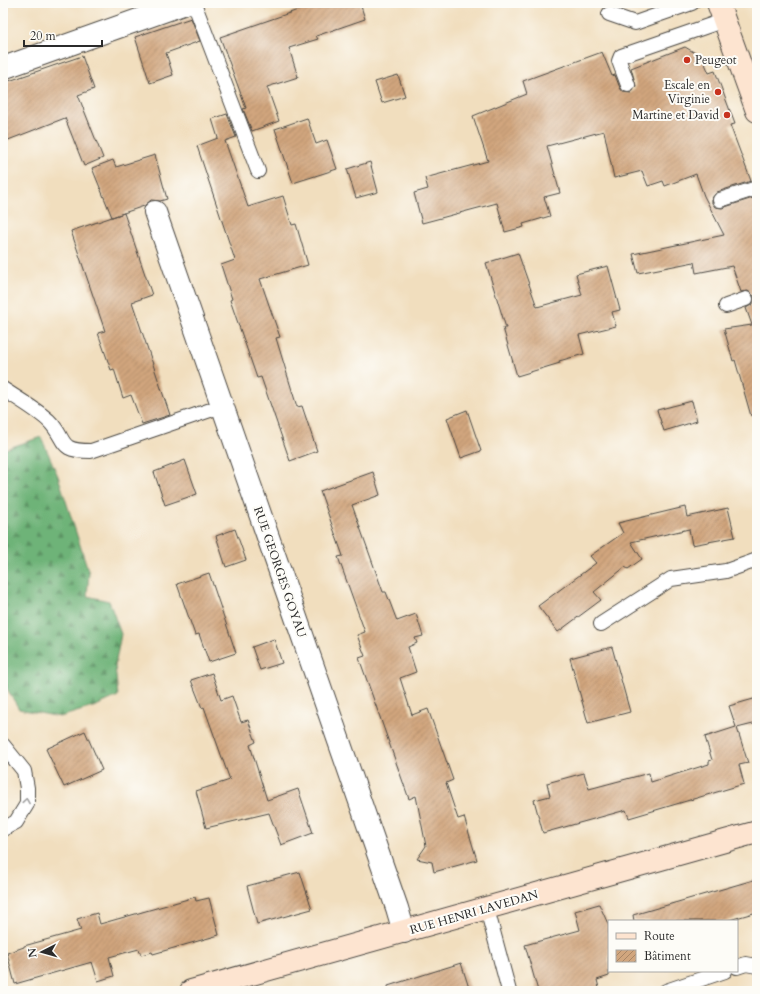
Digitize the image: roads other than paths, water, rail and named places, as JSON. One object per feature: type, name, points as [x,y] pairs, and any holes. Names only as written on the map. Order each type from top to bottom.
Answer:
[{"type":"street","points":[[3,68],[186,3]]},
{"type":"street","points":[[721,12],[757,111]]},
{"type":"street","name":"RUE GEORGES GOYAU","points":[[155,212],[397,908],[404,932]]},
{"type":"street","name":"RUE HENRI LAVEDAN","points":[[191,991],[757,832]]},
{"type":"lane","points":[[194,3],[258,171]]},
{"type":"lane","points":[[609,14],[635,23],[692,3]]},
{"type":"lane","points":[[628,85],[619,61],[622,56],[721,12]]},
{"type":"lane","points":[[720,200],[757,188]]},
{"type":"lane","points":[[726,306],[746,299]]},
{"type":"lane","points":[[3,389],[49,421],[64,444],[75,451],[91,451],[222,406]]},
{"type":"lane","points":[[601,624],[671,579],[726,571],[750,564],[757,560]]},
{"type":"lane","points":[[3,745],[24,771],[27,788],[27,804],[16,822],[3,829]]},
{"type":"lane","points":[[487,909],[509,991]]},
{"type":"lane","points":[[738,967],[746,964],[757,966]]},
{"type":"lane","points":[[666,991],[722,972]]},
{"type":"place","name":"Peugeot","points":[[687,60]]},
{"type":"place","name":"Escale en Virginie","points":[[718,92]]},
{"type":"place","name":"Martine et David","points":[[727,115]]}]
